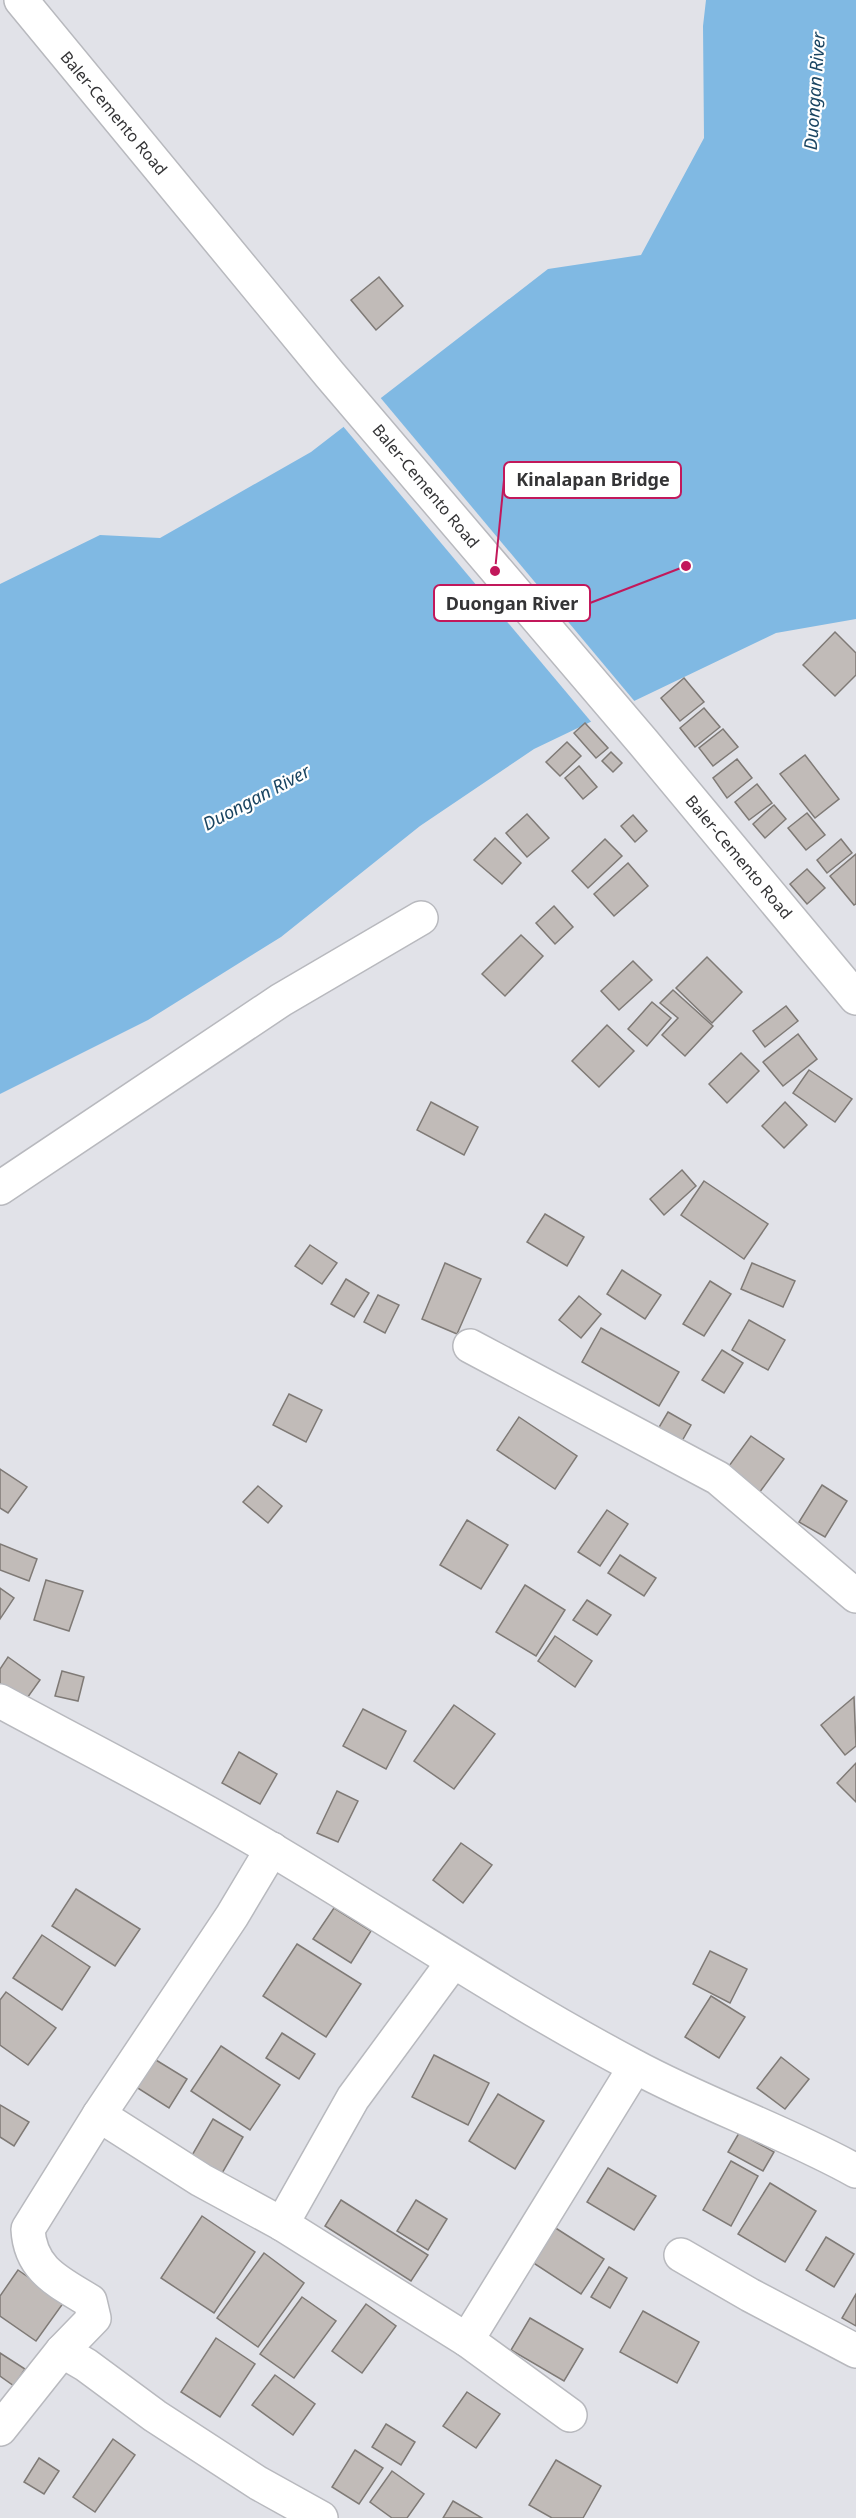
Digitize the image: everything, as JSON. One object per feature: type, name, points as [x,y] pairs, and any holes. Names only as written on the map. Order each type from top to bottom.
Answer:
[{"type":"street","name":"Baler-Cemento Road","points":[[21,0],[350,397],[643,742],[856,998]]},
{"type":"street","points":[[0,1188],[281,1000],[421,918]]},
{"type":"street","points":[[470,1346],[718,1478],[856,1596]]},
{"type":"street","points":[[0,1701],[273,1849],[453,1962],[635,2067],[738,2116],[812,2146],[856,2171]]},
{"type":"street","points":[[0,2429],[62,2351],[94,2318],[90,2301],[54,2279],[40,2265],[29,2247],[28,2229],[99,2115],[232,1916],[273,1849]]},
{"type":"street","points":[[282,2224],[353,2098],[453,1962]]},
{"type":"street","points":[[467,2340],[635,2067]]},
{"type":"street","points":[[99,2115],[201,2180],[282,2224],[467,2340],[570,2415]]},
{"type":"street","points":[[681,2255],[750,2295],[856,2351]]},
{"type":"street","points":[[62,2351],[86,2365],[155,2416],[249,2477],[321,2518]]},
{"type":"water","points":[[706,0],[856,0],[856,619],[776,633],[534,749],[420,826],[281,937],[148,1020],[0,1094],[0,584],[100,535],[160,538],[311,452],[548,269],[641,255],[704,138],[703,26]]},
{"type":"pier","points":[[379,396],[636,703],[593,724],[342,425]]},
{"type":"building","points":[[379,277],[403,306],[376,330],[351,300]]},
{"type":"building","points":[[835,632],[856,653],[856,675],[835,696],[803,665]]},
{"type":"building","points":[[684,678],[704,702],[680,721],[661,698]]},
{"type":"building","points":[[704,708],[720,727],[695,747],[680,728]]},
{"type":"building","points":[[585,723],[608,748],[596,758],[574,733]]},
{"type":"building","points":[[723,729],[738,747],[713,766],[699,748]]},
{"type":"building","points":[[567,742],[581,756],[560,776],[546,762]]},
{"type":"building","points":[[611,752],[622,763],[613,772],[602,761]]},
{"type":"building","points":[[805,755],[839,799],[815,818],[780,774]]},
{"type":"building","points":[[737,759],[752,778],[727,798],[713,778]]},
{"type":"building","points":[[579,766],[597,787],[583,799],[565,778]]},
{"type":"building","points":[[757,784],[772,803],[749,820],[735,802]]},
{"type":"building","points":[[774,805],[786,819],[765,838],[753,824]]},
{"type":"building","points":[[807,813],[825,835],[806,850],[788,828]]},
{"type":"building","points":[[527,814],[549,838],[527,857],[506,833]]},
{"type":"building","points":[[633,815],[647,831],[635,842],[621,826]]},
{"type":"building","points":[[495,838],[521,863],[502,884],[474,860]]},
{"type":"building","points":[[605,839],[622,856],[588,888],[572,871]]},
{"type":"building","points":[[841,839],[852,853],[827,873],[817,860]]},
{"type":"building","points":[[856,854],[856,904],[854,905],[830,876]]},
{"type":"building","points":[[628,863],[648,886],[614,916],[594,894]]},
{"type":"building","points":[[807,869],[825,888],[807,904],[790,884]]},
{"type":"building","points":[[554,906],[573,927],[555,944],[536,923]]},
{"type":"building","points":[[521,935],[543,956],[505,996],[482,974]]},
{"type":"building","points":[[707,957],[742,992],[712,1023],[676,988]]},
{"type":"building","points":[[633,961],[652,980],[619,1010],[601,991]]},
{"type":"building","points":[[673,990],[713,1026],[685,1056],[662,1035],[678,1018],[660,1003]]},
{"type":"building","points":[[652,1002],[671,1018],[647,1046],[628,1029]]},
{"type":"building","points":[[786,1006],[798,1021],[765,1047],[753,1031]]},
{"type":"building","points":[[607,1025],[634,1051],[599,1087],[572,1061]]},
{"type":"building","points":[[798,1034],[817,1059],[783,1086],[763,1062]]},
{"type":"building","points":[[741,1053],[759,1071],[727,1103],[709,1084]]},
{"type":"building","points":[[809,1070],[852,1099],[835,1122],[793,1093]]},
{"type":"building","points":[[431,1102],[478,1127],[464,1155],[417,1130]]},
{"type":"building","points":[[785,1102],[807,1125],[784,1148],[762,1126]]},
{"type":"building","points":[[682,1170],[696,1186],[664,1215],[650,1199]]},
{"type":"building","points":[[704,1181],[768,1224],[744,1259],[681,1215]]},
{"type":"building","points":[[545,1214],[584,1237],[567,1266],[527,1242]]},
{"type":"building","points":[[310,1245],[337,1263],[322,1284],[295,1266]]},
{"type":"building","points":[[445,1263],[481,1279],[457,1334],[422,1319]]},
{"type":"building","points":[[752,1263],[795,1281],[783,1307],[741,1289]]},
{"type":"building","points":[[622,1270],[661,1295],[645,1319],[607,1294]]},
{"type":"building","points":[[346,1279],[369,1293],[354,1317],[331,1304]]},
{"type":"building","points":[[710,1281],[731,1294],[704,1336],[683,1324]]},
{"type":"building","points":[[378,1295],[399,1305],[385,1333],[364,1322]]},
{"type":"building","points":[[579,1296],[601,1314],[581,1338],[559,1320]]},
{"type":"building","points":[[749,1320],[785,1340],[768,1370],[732,1350]]},
{"type":"building","points":[[601,1328],[679,1372],[659,1406],[582,1362]]},
{"type":"building","points":[[722,1350],[743,1363],[724,1393],[702,1380]]},
{"type":"building","points":[[289,1394],[322,1410],[306,1442],[273,1425]]},
{"type":"building","points":[[668,1412],[691,1425],[678,1448],[655,1434]]},
{"type":"building","points":[[519,1417],[577,1456],[555,1489],[497,1450]]},
{"type":"building","points":[[751,1436],[784,1459],[759,1493],[726,1470]]},
{"type":"building","points":[[0,1469],[27,1487],[8,1513],[0,1508]]},
{"type":"building","points":[[822,1485],[847,1501],[825,1537],[799,1522]]},
{"type":"building","points":[[258,1486],[282,1506],[268,1523],[243,1502]]},
{"type":"building","points":[[607,1510],[628,1524],[600,1566],[578,1552]]},
{"type":"building","points":[[467,1520],[508,1545],[481,1589],[440,1565]]},
{"type":"building","points":[[0,1544],[37,1559],[29,1581],[0,1570]]},
{"type":"building","points":[[620,1555],[656,1578],[644,1596],[608,1573]]},
{"type":"building","points":[[46,1580],[83,1591],[69,1631],[34,1620]]},
{"type":"building","points":[[525,1585],[565,1610],[536,1656],[496,1632]]},
{"type":"building","points":[[0,1588],[14,1598],[0,1619]]},
{"type":"building","points":[[587,1600],[611,1615],[597,1635],[573,1620]]},
{"type":"building","points":[[555,1636],[592,1661],[575,1687],[538,1661]]},
{"type":"building","points":[[8,1657],[40,1680],[25,1701],[0,1683],[0,1669]]},
{"type":"building","points":[[62,1671],[84,1677],[78,1701],[55,1696]]},
{"type":"building","points":[[854,1697],[856,1746],[845,1755],[821,1725]]},
{"type":"building","points":[[454,1705],[495,1734],[454,1789],[414,1761]]},
{"type":"building","points":[[363,1709],[406,1731],[386,1769],[343,1746]]},
{"type":"building","points":[[239,1752],[277,1774],[260,1804],[222,1783]]},
{"type":"building","points":[[856,1763],[856,1802],[837,1783]]},
{"type":"building","points":[[337,1791],[358,1801],[338,1842],[317,1833]]},
{"type":"building","points":[[461,1843],[492,1865],[463,1903],[433,1880]]},
{"type":"building","points":[[76,1889],[140,1929],[115,1966],[52,1926]]},
{"type":"building","points":[[334,1908],[371,1931],[351,1963],[313,1939]]},
{"type":"building","points":[[42,1935],[90,1967],[62,2010],[13,1978]]},
{"type":"building","points":[[297,1944],[361,1984],[326,2037],[263,1996]]},
{"type":"building","points":[[710,1951],[747,1969],[730,2003],[693,1984]]},
{"type":"building","points":[[6,1992],[56,2028],[28,2065],[0,2045],[0,2000]]},
{"type":"building","points":[[711,1996],[745,2017],[719,2058],[685,2037]]},
{"type":"building","points":[[282,2033],[315,2054],[299,2079],[266,2058]]},
{"type":"building","points":[[221,2046],[280,2085],[250,2130],[191,2091]]},
{"type":"building","points":[[434,2055],[489,2083],[468,2125],[412,2097]]},
{"type":"building","points":[[151,2057],[187,2079],[169,2108],[133,2085]]},
{"type":"building","points":[[781,2057],[809,2079],[785,2109],[757,2088]]},
{"type":"building","points":[[498,2094],[544,2121],[515,2169],[469,2141]]},
{"type":"building","points":[[0,2105],[29,2122],[14,2146],[0,2137]]},
{"type":"building","points":[[213,2119],[243,2137],[221,2175],[191,2157]]},
{"type":"building","points":[[739,2133],[774,2152],[763,2171],[728,2152]]},
{"type":"building","points":[[731,2161],[758,2176],[731,2226],[703,2210]]},
{"type":"building","points":[[608,2168],[656,2196],[634,2230],[587,2202]]},
{"type":"building","points":[[770,2183],[816,2211],[785,2262],[738,2234]]},
{"type":"building","points":[[341,2200],[428,2255],[411,2281],[325,2226]]},
{"type":"building","points":[[416,2200],[447,2219],[428,2250],[397,2231]]},
{"type":"building","points":[[202,2216],[255,2252],[214,2313],[161,2278]]},
{"type":"building","points":[[554,2227],[604,2259],[581,2294],[532,2262]]},
{"type":"building","points":[[826,2237],[854,2254],[834,2287],[806,2270]]},
{"type":"building","points":[[264,2253],[304,2283],[258,2347],[217,2318]]},
{"type":"building","points":[[609,2267],[627,2278],[610,2308],[591,2297]]},
{"type":"building","points":[[18,2270],[64,2302],[36,2341],[0,2316],[0,2296]]},
{"type":"building","points":[[856,2294],[856,2326],[842,2318]]},
{"type":"building","points":[[302,2297],[336,2321],[294,2378],[260,2354]]},
{"type":"building","points":[[366,2304],[396,2326],[362,2373],[332,2351]]},
{"type":"building","points":[[643,2311],[699,2342],[677,2383],[620,2352]]},
{"type":"building","points":[[530,2318],[583,2349],[564,2381],[511,2350]]},
{"type":"building","points":[[216,2338],[255,2364],[220,2417],[181,2392]]},
{"type":"building","points":[[0,2353],[25,2369],[14,2386],[0,2376]]},
{"type":"building","points":[[275,2375],[315,2404],[293,2435],[252,2405]]},
{"type":"building","points":[[467,2392],[500,2414],[476,2448],[443,2426]]},
{"type":"building","points":[[386,2424],[415,2442],[401,2465],[372,2447]]},
{"type":"building","points":[[113,2439],[135,2455],[95,2512],[73,2497]]},
{"type":"building","points":[[355,2450],[383,2468],[359,2504],[332,2487]]},
{"type":"building","points":[[39,2458],[59,2471],[44,2494],[24,2482]]},
{"type":"building","points":[[556,2460],[601,2486],[583,2518],[552,2518],[529,2505]]},
{"type":"building","points":[[392,2471],[424,2494],[407,2518],[392,2518],[370,2502]]},
{"type":"building","points":[[453,2501],[482,2518],[443,2518]]},
{"type":"place","name":"Duongan River","points":[[686,566]]},
{"type":"place","name":"Kinalapan Bridge","points":[[495,571]]}]
